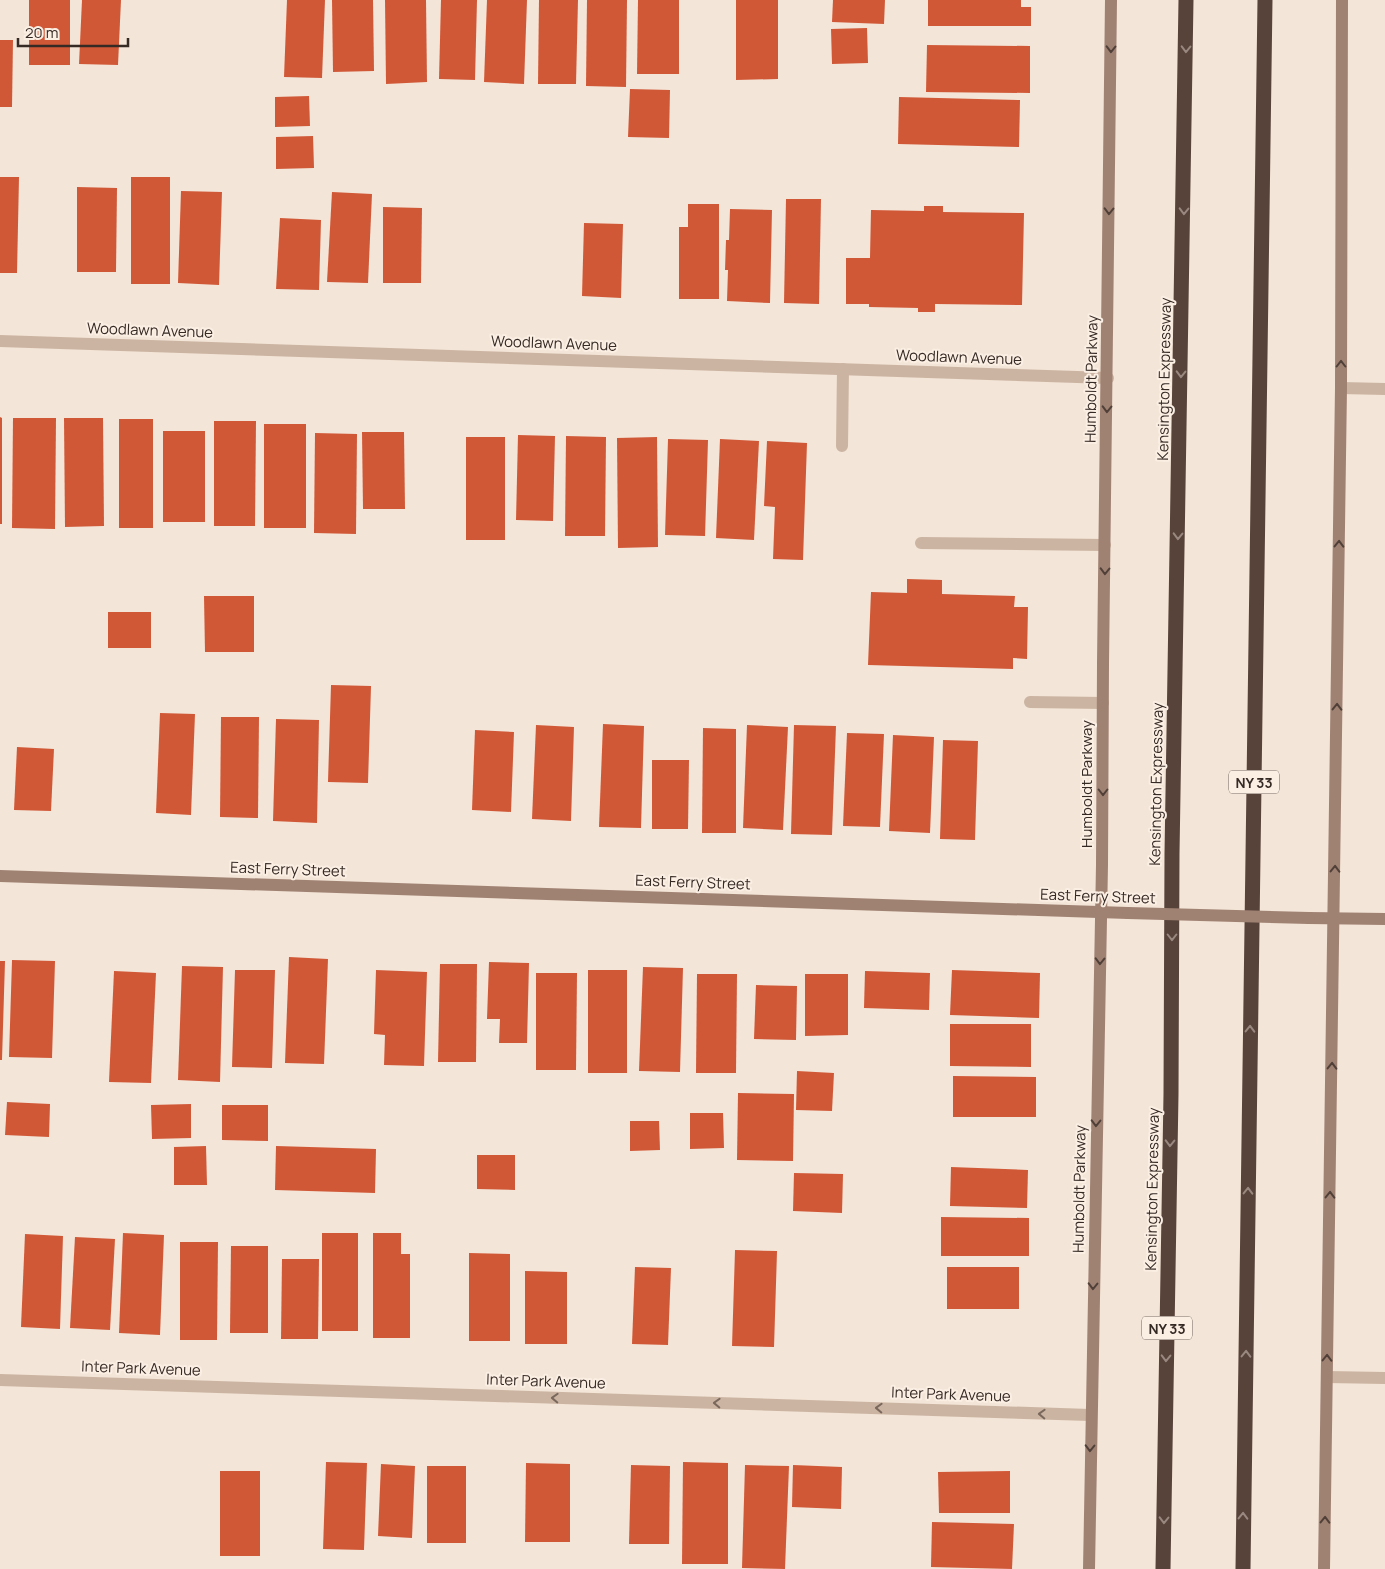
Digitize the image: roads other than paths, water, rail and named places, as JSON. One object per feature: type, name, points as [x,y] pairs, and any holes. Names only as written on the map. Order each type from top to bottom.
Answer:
[{"type":"highway","name":"Kensington Expressway","points":[[1163,1569],[1171,1094],[1172,844],[1186,0]]},
{"type":"highway","name":"NY 33","points":[[1243,1569],[1265,0]]},
{"type":"street","name":"Humboldt Parkway","points":[[1088,1569],[1101,912],[1111,0]]},
{"type":"street","points":[[1324,1569],[1341,388],[1342,0]]},
{"type":"street","name":"Woodlawn Avenue","points":[[0,341],[1108,378]]},
{"type":"street","points":[[842,446],[843,369]]},
{"type":"street","points":[[1341,388],[1385,389]]},
{"type":"street","points":[[921,543],[1105,545]]},
{"type":"street","points":[[1030,702],[1103,703]]},
{"type":"street","name":"East Ferry Street","points":[[0,876],[1128,913],[1385,919]]},
{"type":"street","points":[[1327,1377],[1385,1378]]},
{"type":"street","name":"Inter Park Avenue","points":[[0,1380],[1090,1415]]}]
